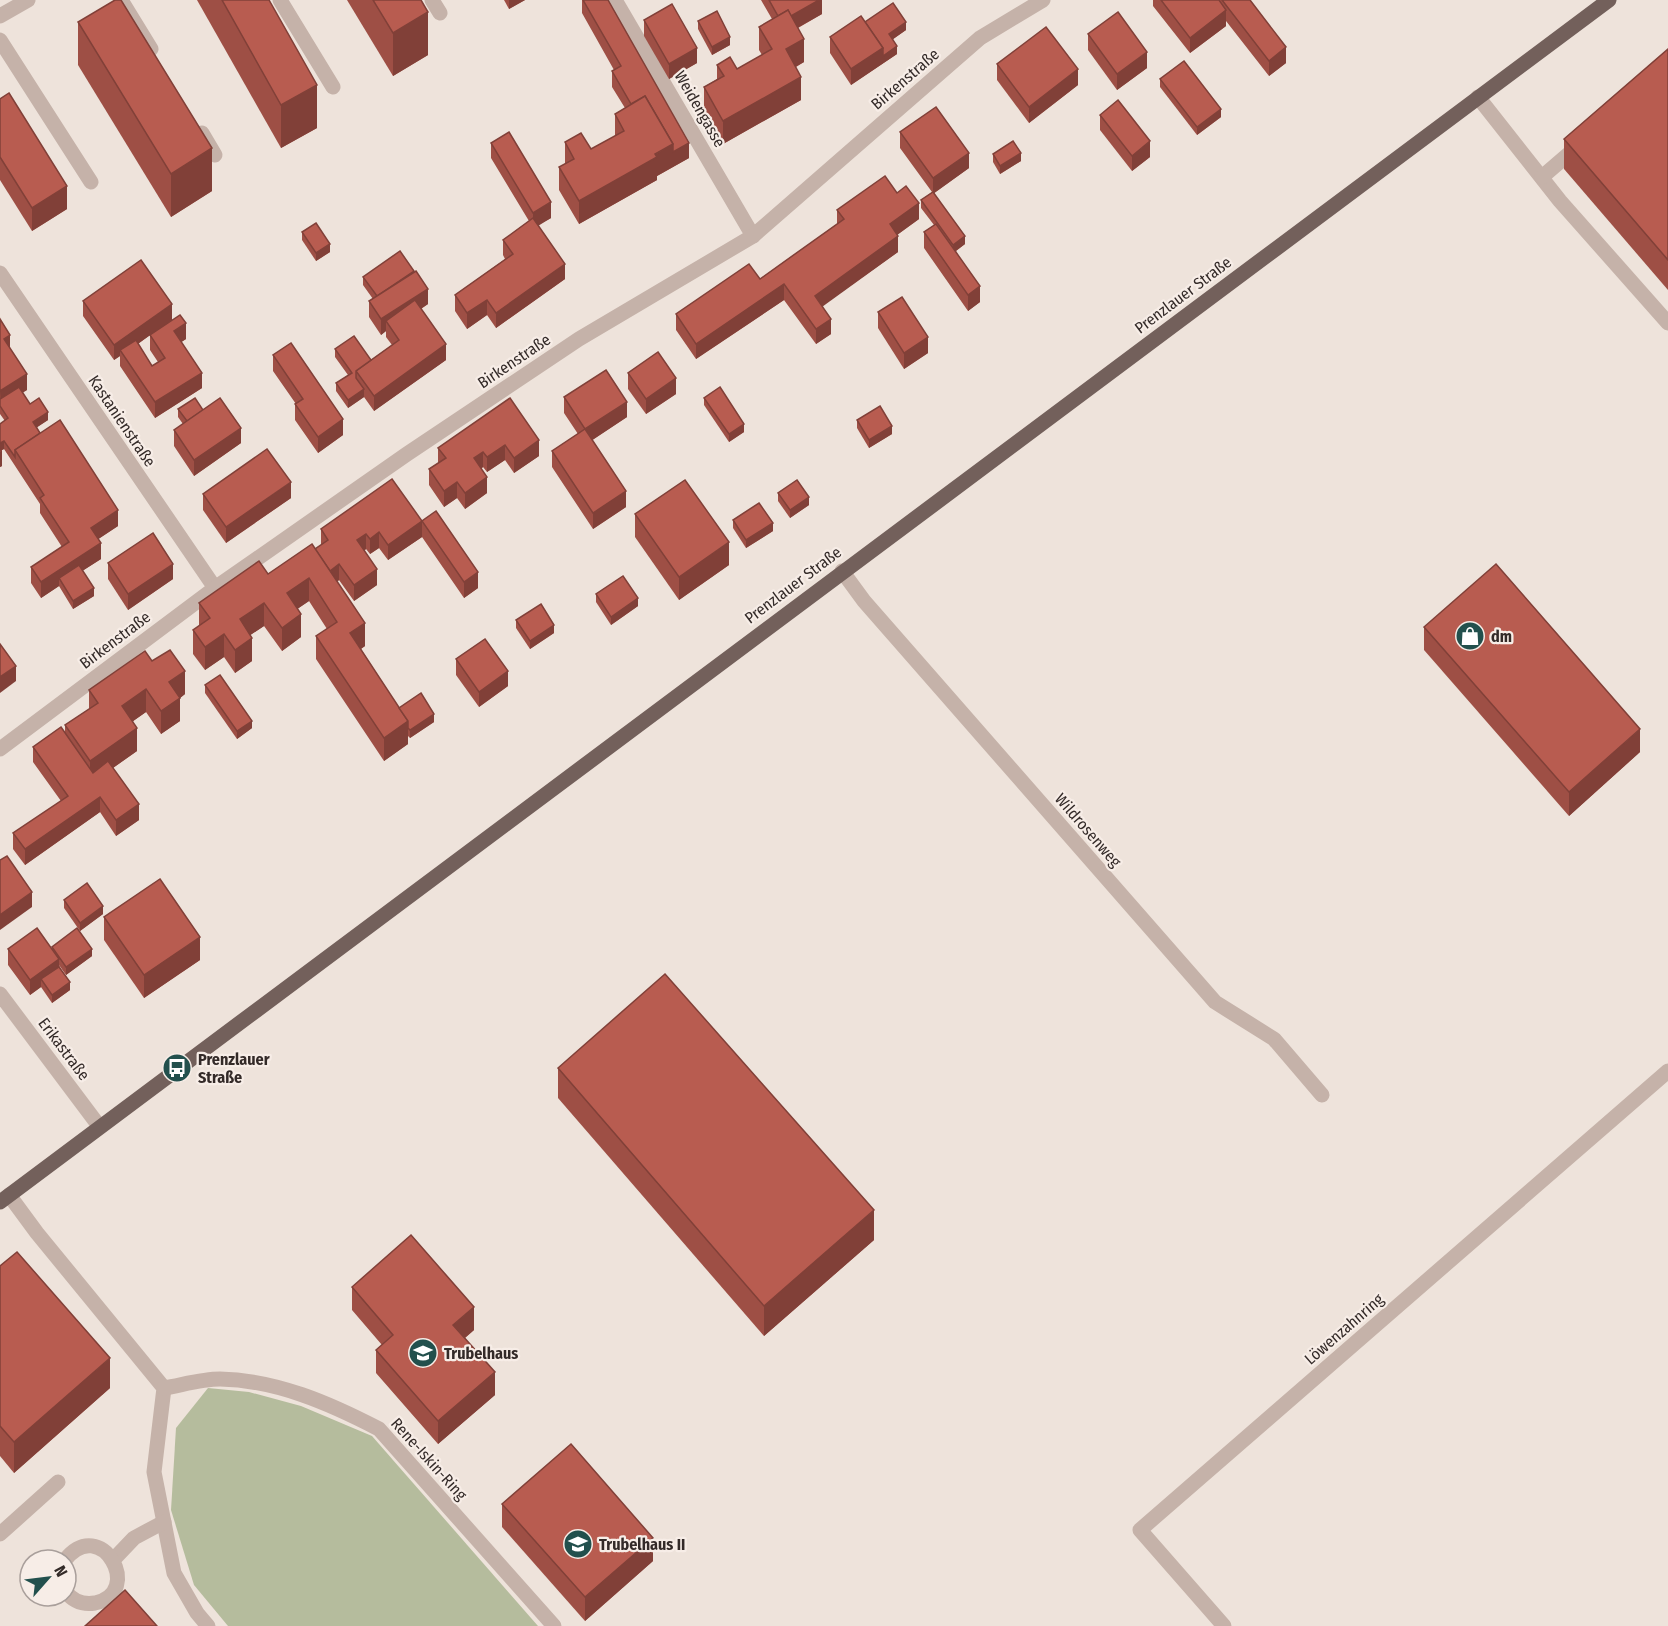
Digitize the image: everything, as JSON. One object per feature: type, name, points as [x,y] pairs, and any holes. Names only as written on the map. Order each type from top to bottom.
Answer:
[{"type":"main road","name":"Prenzlauer Straße","points":[[5,1199],[99,1126],[1609,0]]},
{"type":"street","points":[[0,16],[28,0]]},
{"type":"street","points":[[121,0],[156,58]]},
{"type":"street","points":[[280,0],[333,87]]},
{"type":"street","name":"Weidengasse","points":[[615,0],[753,236]]},
{"type":"street","name":"Birkenstraße","points":[[0,749],[215,588],[407,454],[579,339],[753,236],[980,38],[1043,0]]},
{"type":"street","points":[[0,40],[91,182]]},
{"type":"street","points":[[1478,98],[1542,177],[1668,322]]},
{"type":"street","points":[[192,116],[215,155]]},
{"type":"street","points":[[1542,177],[1587,139]]},
{"type":"street","name":"Kastanienstraße","points":[[0,273],[215,588]]},
{"type":"street","name":"Wildrosenweg","points":[[842,571],[864,601],[1215,1002],[1274,1039],[1322,1095]]},
{"type":"street","name":"Erikastraße","points":[[0,994],[99,1126]]},
{"type":"street","name":"Löwenzahnring","points":[[1224,1626],[1140,1530],[1668,1071]]},
{"type":"street","points":[[5,1199],[37,1233],[164,1388],[154,1472],[174,1573],[197,1613],[208,1626]]},
{"type":"street","name":"Rene-Iskin-Ring","points":[[164,1388],[218,1379],[279,1387],[346,1412],[379,1429],[554,1626]]},
{"type":"street","points":[[0,1534],[58,1482]]},
{"type":"street","points":[[114,1559],[134,1538],[164,1522]]},
{"type":"street","points":[[78,1550],[90,1546],[99,1548],[114,1559],[118,1578],[110,1596],[102,1601],[82,1603],[78,1600]]},
{"type":"green space","points":[[208,1388],[249,1392],[301,1406],[372,1436],[538,1626],[228,1626],[194,1585],[171,1510],[176,1428]]},
{"type":"building","points":[[115,0],[121,0],[212,148],[171,174],[78,22]]},
{"type":"building","points":[[222,0],[269,0],[317,85],[281,105]]},
{"type":"building","points":[[373,0],[421,0],[428,12],[393,33]]},
{"type":"building","points":[[583,0],[608,0],[689,143],[673,152],[673,144],[645,96],[631,104],[612,71],[621,66]]},
{"type":"building","points":[[769,0],[819,0],[791,16],[788,10],[778,16]]},
{"type":"building","points":[[1161,0],[1219,0],[1226,10],[1190,38]]},
{"type":"building","points":[[1222,0],[1250,0],[1286,47],[1269,61]]},
{"type":"building","points":[[893,3],[906,22],[889,34],[897,46],[883,56],[883,48],[865,22]]},
{"type":"building","points":[[672,4],[697,48],[669,64],[644,20]]},
{"type":"building","points":[[788,10],[804,39],[786,49],[801,77],[723,121],[704,87],[724,76],[717,65],[730,57],[737,69],[772,49],[759,27]]},
{"type":"building","points":[[717,11],[730,37],[712,47],[698,21]]},
{"type":"building","points":[[1118,12],[1147,52],[1117,74],[1088,34]]},
{"type":"building","points":[[861,16],[883,48],[851,69],[830,37]]},
{"type":"building","points":[[1046,27],[1078,69],[1029,107],[997,64]]},
{"type":"building","points":[[1668,49],[1668,260],[1564,139]]},
{"type":"building","points":[[1184,61],[1221,109],[1197,127],[1160,79]]},
{"type":"building","points":[[9,93],[67,186],[32,208],[0,157],[0,99]]},
{"type":"building","points":[[645,96],[673,144],[655,154],[657,157],[579,201],[559,167],[574,159],[565,142],[581,133],[591,149],[624,131],[615,114]]},
{"type":"building","points":[[1118,100],[1150,141],[1132,156],[1100,115]]},
{"type":"building","points":[[936,107],[969,153],[933,178],[900,132]]},
{"type":"building","points":[[509,132],[551,202],[533,213],[491,143]]},
{"type":"building","points":[[1013,141],[1021,153],[1000,166],[993,154]]},
{"type":"building","points":[[885,176],[897,193],[906,186],[919,203],[890,224],[898,236],[815,296],[831,319],[816,329],[784,284],[696,344],[676,314],[749,264],[760,279],[844,219],[837,210]]},
{"type":"building","points":[[933,192],[965,236],[953,245],[921,200]]},
{"type":"building","points":[[533,218],[565,264],[496,313],[487,300],[467,313],[455,295],[513,254],[503,240]]},
{"type":"building","points":[[316,223],[330,244],[316,253],[302,232]]},
{"type":"building","points":[[936,224],[980,286],[968,295],[924,232]]},
{"type":"building","points":[[400,251],[414,271],[377,296],[363,277]]},
{"type":"building","points":[[141,260],[172,304],[114,345],[83,301]]},
{"type":"building","points":[[416,271],[428,289],[381,319],[369,301]]},
{"type":"building","points":[[902,297],[928,337],[904,353],[878,312]]},
{"type":"building","points":[[415,300],[446,344],[374,396],[356,371],[399,340],[386,321]]},
{"type":"building","points":[[180,315],[186,323],[174,331],[202,373],[155,402],[120,350],[136,340],[152,366],[165,358],[150,335]]},
{"type":"building","points":[[0,319],[10,335],[4,339],[27,374],[0,391]]},
{"type":"building","points":[[354,336],[371,360],[356,371],[356,378],[364,389],[348,400],[336,383],[352,373],[335,349]]},
{"type":"building","points":[[291,343],[343,419],[318,437],[295,404],[303,399],[273,355]]},
{"type":"building","points":[[658,352],[676,378],[646,399],[628,373]]},
{"type":"building","points":[[606,370],[627,402],[585,429],[564,397]]},
{"type":"building","points":[[19,387],[30,404],[39,398],[48,412],[33,422],[40,433],[15,450],[15,457],[4,441],[0,443],[0,424],[8,418],[0,406],[0,399]]},
{"type":"building","points":[[720,387],[744,424],[729,434],[704,398]]},
{"type":"building","points":[[195,398],[203,410],[187,421],[178,409]]},
{"type":"building","points":[[220,398],[241,428],[194,460],[174,430]]},
{"type":"building","points":[[510,398],[539,440],[514,458],[505,445],[487,457],[483,452],[474,458],[487,477],[465,493],[457,482],[444,491],[429,469],[446,458],[438,448]]},
{"type":"building","points":[[880,406],[892,426],[869,440],[857,420]]},
{"type":"building","points":[[60,420],[118,510],[91,528],[101,543],[41,582],[31,567],[69,542],[40,498],[44,495],[15,450]]},
{"type":"building","points":[[585,429],[626,491],[593,513],[552,451]]},
{"type":"building","points":[[267,449],[291,482],[226,527],[203,494]]},
{"type":"building","points":[[392,479],[422,521],[388,545],[379,532],[370,539],[366,534],[357,540],[377,569],[354,585],[339,564],[330,571],[315,549],[328,540],[321,529]]},
{"type":"building","points":[[685,480],[729,542],[679,577],[635,514]]},
{"type":"building","points":[[797,480],[809,497],[790,510],[778,493]]},
{"type":"building","points":[[759,503],[773,523],[746,540],[733,520]]},
{"type":"building","points":[[436,511],[478,572],[464,582],[422,521]]},
{"type":"building","points":[[153,533],[173,564],[128,594],[108,563]]},
{"type":"building","points":[[312,544],[365,623],[350,633],[408,721],[384,738],[316,636],[337,622],[309,578],[287,593],[301,614],[282,628],[264,603],[240,619],[252,638],[235,650],[224,634],[205,647],[193,630],[210,618],[199,603],[259,561],[268,574]]},
{"type":"building","points":[[1496,564],[1640,729],[1569,792],[1424,627]]},
{"type":"building","points":[[79,565],[94,588],[73,601],[59,578]]},
{"type":"building","points":[[623,576],[638,598],[611,617],[596,594]]},
{"type":"building","points":[[541,604],[554,625],[530,641],[516,620]]},
{"type":"building","points":[[485,639],[508,671],[479,692],[456,659]]},
{"type":"building","points":[[0,644],[16,666],[0,677]]},
{"type":"building","points":[[170,650],[185,671],[169,682],[180,698],[161,711],[146,689],[122,706],[137,728],[90,761],[65,725],[98,703],[89,690],[145,651],[152,661]]},
{"type":"building","points":[[220,675],[252,721],[237,731],[205,685]]},
{"type":"building","points":[[421,693],[434,714],[410,730],[408,721],[399,708]]},
{"type":"building","points":[[61,727],[93,773],[108,761],[139,804],[116,820],[100,797],[25,849],[13,833],[68,796],[33,747]]},
{"type":"building","points":[[7,856],[32,892],[0,915],[0,860]]},
{"type":"building","points":[[160,879],[200,937],[144,975],[104,917]]},
{"type":"building","points":[[87,883],[103,906],[80,923],[64,900]]},
{"type":"building","points":[[37,928],[59,959],[30,980],[8,949]]},
{"type":"building","points":[[77,928],[92,949],[66,967],[52,947]]},
{"type":"building","points":[[59,967],[70,982],[52,995],[41,979]]},
{"type":"building","points":[[665,974],[874,1210],[764,1306],[558,1068]]},
{"type":"building","name":"Trubelhaus","points":[[411,1235],[474,1307],[453,1325],[495,1372],[438,1421],[376,1350],[393,1335],[352,1287]]},
{"type":"building","points":[[17,1252],[110,1358],[14,1442],[0,1426],[0,1266]]},
{"type":"building","name":"Trubelhaus II","points":[[571,1444],[653,1538],[585,1597],[502,1504]]},
{"type":"building","points":[[125,1590],[157,1626],[85,1626]]},
{"type":"place","name":"dm","points":[[1470,636]]},
{"type":"place","name":"Prenzlauer Straße","points":[[177,1068]]},
{"type":"place","name":"Trubelhaus","points":[[423,1353]]},
{"type":"place","name":"Trubelhaus II","points":[[578,1544]]}]
